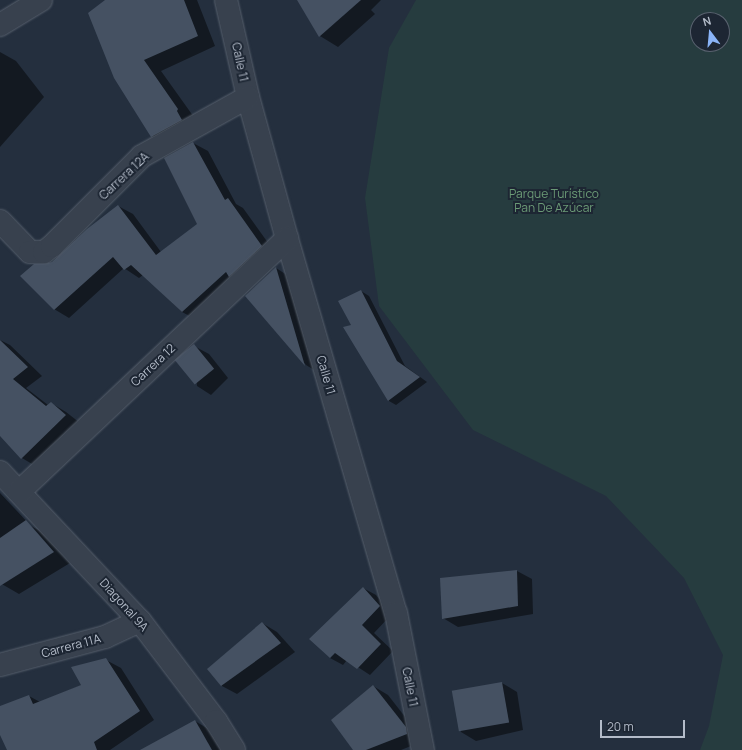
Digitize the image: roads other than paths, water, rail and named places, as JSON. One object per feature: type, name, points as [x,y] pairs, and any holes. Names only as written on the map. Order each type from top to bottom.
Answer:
[{"type":"street","points":[[0,25],[41,0]]},
{"type":"street","name":"Calle 11","points":[[226,0],[248,97],[287,238],[396,613],[422,750]]},
{"type":"street","name":"Carrera 12A","points":[[0,221],[30,252],[44,252],[52,246],[142,156],[248,97]]},
{"type":"street","name":"Carrera 12","points":[[19,492],[287,238]]},
{"type":"street","name":"Diagonal 9A","points":[[0,472],[140,621],[216,721],[234,750]]},
{"type":"street","name":"Carrera 11A","points":[[0,665],[105,637],[140,621]]},
{"type":"park label","name":"Parque Turístico Pan De Azúcar","points":[[554,201]]}]
